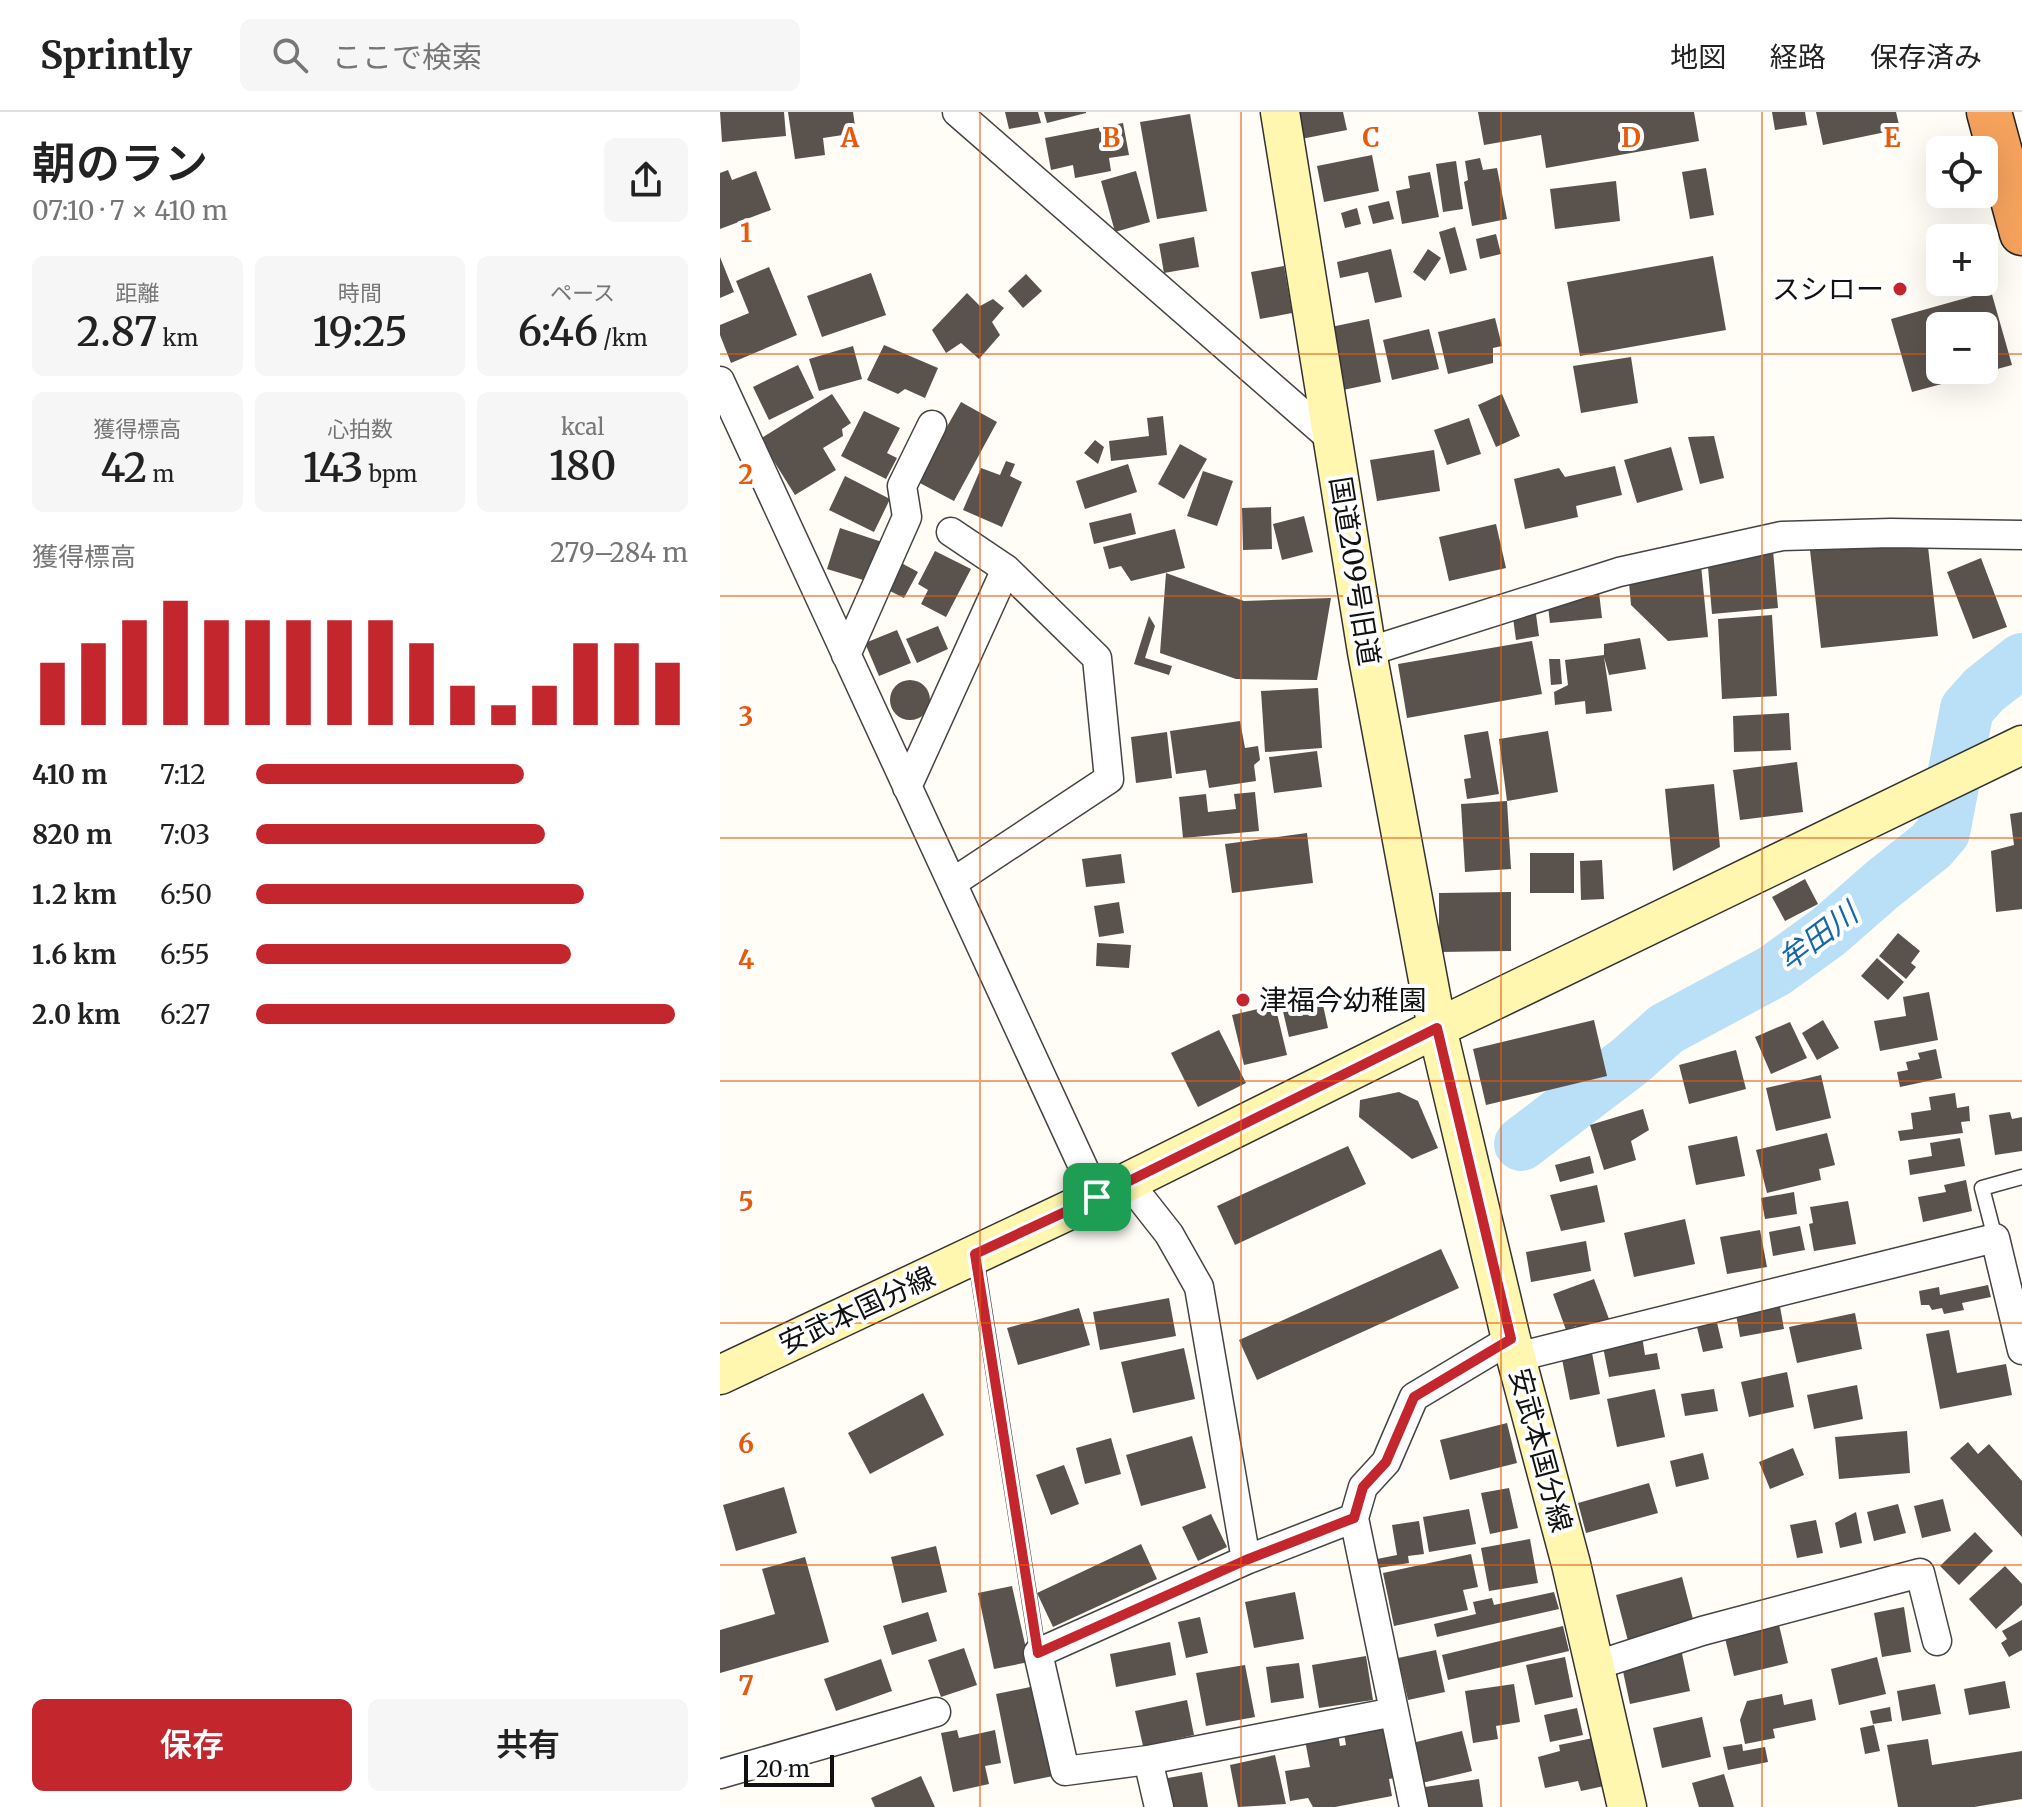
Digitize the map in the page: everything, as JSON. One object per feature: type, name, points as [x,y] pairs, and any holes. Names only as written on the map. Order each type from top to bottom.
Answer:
[{"type":"highway","points":[[1989,112],[2022,233]]},
{"type":"street","points":[[957,112],[1335,442]]},
{"type":"street","name":"国道209号旧道","points":[[1280,112],[1367,652],[1437,1028]]},
{"type":"street","points":[[720,381],[952,883],[1112,1189],[1169,1234],[1199,1287],[1246,1560]]},
{"type":"street","points":[[846,655],[907,517],[902,486],[932,425]]},
{"type":"street","points":[[951,532],[1006,569],[1097,658],[1109,779],[952,883]]},
{"type":"street","points":[[1367,652],[1619,572],[1782,536],[1891,533],[2022,535]]},
{"type":"street","points":[[907,787],[1006,569]]},
{"type":"street","points":[[1437,1028],[2022,745]]},
{"type":"street","name":"安武本国分線","points":[[720,1375],[1112,1189],[1437,1028],[1514,1348],[1571,1564],[1627,1807]]},
{"type":"street","points":[[1414,1807],[1354,1518],[1363,1487],[1386,1462],[1414,1397],[1514,1348],[1995,1238],[2022,1350]]},
{"type":"street","points":[[1354,1518],[1246,1560],[1038,1653],[1065,1771],[1148,1760],[1394,1712]]},
{"type":"street","points":[[1594,1666],[1702,1631],[1920,1573],[1937,1641]]},
{"type":"street","points":[[720,1774],[936,1712]]},
{"type":"street","points":[[1148,1760],[1159,1807]]},
{"type":"lane","points":[[1995,1238],[1982,1188],[2022,1177]]},
{"type":"lane","points":[[975,1254],[1038,1653]]},
{"type":"building","points":[[720,112],[784,112],[786,136],[722,142]]},
{"type":"building","points":[[788,112],[853,112],[856,133],[823,138],[825,155],[795,159]]},
{"type":"building","points":[[1005,112],[1038,112],[1041,123],[1009,129]]},
{"type":"building","points":[[1044,112],[1086,112],[1086,113],[1047,123]]},
{"type":"building","points":[[1295,112],[1343,112],[1347,130],[1301,139]]},
{"type":"building","points":[[1478,112],[1694,112],[1699,141],[1546,168],[1541,135],[1484,145]]},
{"type":"building","points":[[1772,112],[1805,112],[1807,125],[1775,130]]},
{"type":"building","points":[[1816,112],[1896,112],[1900,129],[1823,145]]},
{"type":"building","points":[[1190,114],[1207,211],[1157,219],[1140,122]]},
{"type":"building","points":[[1123,123],[1129,155],[1109,158],[1111,171],[1075,178],[1073,165],[1051,170],[1045,138]]},
{"type":"building","points":[[1372,155],[1379,191],[1324,202],[1317,166]]},
{"type":"building","points":[[1480,158],[1483,170],[1497,168],[1507,219],[1472,226],[1464,182],[1468,180],[1465,161]]},
{"type":"building","points":[[1456,161],[1463,209],[1443,212],[1436,164]]},
{"type":"building","points":[[1706,168],[1714,215],[1690,219],[1682,172]]},
{"type":"building","points":[[728,170],[732,180],[756,171],[771,210],[720,229],[720,173]]},
{"type":"building","points":[[1136,171],[1150,222],[1115,232],[1101,181]]},
{"type":"building","points":[[1430,172],[1439,217],[1402,224],[1396,191],[1410,188],[1408,176]]},
{"type":"building","points":[[1616,181],[1620,221],[1555,229],[1550,189]]},
{"type":"building","points":[[1389,201],[1394,219],[1373,224],[1368,206]]},
{"type":"building","points":[[1357,208],[1361,224],[1345,228],[1341,213]]},
{"type":"building","points":[[1455,227],[1467,270],[1450,274],[1439,232]]},
{"type":"building","points":[[1496,234],[1501,254],[1480,259],[1476,239]]},
{"type":"building","points":[[1194,237],[1199,267],[1164,273],[1159,244]]},
{"type":"building","points":[[1391,249],[1402,297],[1375,303],[1368,272],[1340,278],[1337,262]]},
{"type":"building","points":[[1428,249],[1441,258],[1425,281],[1413,272]]},
{"type":"building","points":[[1713,256],[1726,330],[1580,356],[1567,282]]},
{"type":"building","points":[[720,257],[734,292],[720,298]]},
{"type":"building","points":[[1284,266],[1292,313],[1260,319],[1251,272]]},
{"type":"building","points":[[769,267],[797,335],[731,363],[720,335],[720,325],[749,313],[736,281]]},
{"type":"building","points":[[871,273],[886,315],[822,337],[807,296]]},
{"type":"building","points":[[1026,274],[1042,291],[1023,308],[1008,291]]},
{"type":"building","points":[[967,293],[980,306],[993,299],[1004,308],[992,322],[1000,335],[979,359],[961,343],[946,353],[932,330]]},
{"type":"building","points":[[1973,296],[1992,296],[1997,312],[1926,312],[1926,384],[1942,384],[1912,392],[1891,319]]},
{"type":"building","points":[[1998,316],[2012,365],[1998,369]]},
{"type":"building","points":[[1495,318],[1502,346],[1493,348],[1493,363],[1448,374],[1438,332]]},
{"type":"building","points":[[1369,319],[1381,382],[1343,390],[1331,327]]},
{"type":"building","points":[[1429,329],[1439,369],[1392,380],[1383,340]]},
{"type":"building","points":[[884,345],[938,368],[925,398],[905,389],[898,394],[867,380]]},
{"type":"building","points":[[853,346],[862,379],[819,391],[809,359]]},
{"type":"building","points":[[1631,357],[1638,403],[1581,413],[1573,366]]},
{"type":"building","points":[[798,365],[814,398],[769,420],[753,387]]},
{"type":"building","points":[[832,394],[851,423],[842,429],[843,436],[823,448],[836,470],[795,495],[760,439]]},
{"type":"building","points":[[1502,394],[1520,436],[1496,447],[1478,405]]},
{"type":"building","points":[[961,402],[997,422],[954,501],[916,481]]},
{"type":"building","points":[[864,411],[900,428],[887,453],[897,458],[886,479],[841,456]]},
{"type":"building","points":[[1163,416],[1167,455],[1111,461],[1109,441],[1149,436],[1147,418]]},
{"type":"building","points":[[1469,418],[1481,454],[1447,465],[1434,430]]},
{"type":"building","points":[[1714,436],[1724,478],[1700,484],[1688,437]]},
{"type":"building","points":[[1095,440],[1104,447],[1098,464],[1084,453]]},
{"type":"building","points":[[1180,444],[1207,459],[1184,499],[1158,484]]},
{"type":"building","points":[[1671,447],[1683,490],[1637,503],[1624,460]]},
{"type":"building","points":[[1434,450],[1440,491],[1377,501],[1370,460]]},
{"type":"building","points":[[1006,461],[1015,464],[1010,476],[1022,482],[1002,527],[963,510],[981,468],[1000,475]]},
{"type":"building","points":[[1128,464],[1137,492],[1085,509],[1076,481]]},
{"type":"building","points":[[1615,466],[1622,495],[1576,506],[1578,517],[1525,529],[1514,479],[1559,468],[1565,477]]},
{"type":"building","points":[[1203,471],[1233,481],[1217,526],[1187,516]]},
{"type":"building","points":[[845,476],[890,499],[874,532],[829,510]]},
{"type":"building","points":[[1271,507],[1272,549],[1243,550],[1242,508]]},
{"type":"building","points":[[1131,513],[1136,534],[1094,544],[1089,523]]},
{"type":"building","points":[[1304,516],[1313,552],[1282,560],[1273,524]]},
{"type":"building","points":[[1496,524],[1506,568],[1449,581],[1439,537]]},
{"type":"building","points":[[840,528],[882,542],[870,582],[827,569]]},
{"type":"building","points":[[1175,529],[1185,568],[1131,581],[1121,566],[1109,569],[1103,547]]},
{"type":"building","points":[[1927,538],[1938,636],[1821,648],[1810,550]]},
{"type":"building","points":[[1773,550],[1778,608],[1712,614],[1707,555]]},
{"type":"building","points":[[935,551],[971,569],[946,617],[921,604],[928,590],[918,584]]},
{"type":"building","points":[[1981,558],[2007,627],[1973,639],[1947,572]]},
{"type":"building","points":[[894,559],[918,572],[904,598],[880,586]]},
{"type":"building","points":[[1701,565],[1708,637],[1668,641],[1631,605],[1628,572]]},
{"type":"building","points":[[1166,573],[1244,601],[1331,598],[1317,680],[1236,679],[1160,653]]},
{"type":"building","points":[[1598,584],[1602,618],[1550,623],[1546,590]]},
{"type":"building","points":[[1534,600],[1539,636],[1516,640],[1511,603]]},
{"type":"building","points":[[1772,615],[1777,696],[1722,699],[1718,619]]},
{"type":"building","points":[[1149,616],[1155,626],[1145,658],[1172,666],[1169,675],[1134,664]]},
{"type":"building","points":[[938,626],[948,649],[917,663],[906,639]]},
{"type":"building","points":[[897,630],[911,663],[879,676],[865,643]]},
{"type":"building","points":[[1640,638],[1646,669],[1609,675],[1604,657],[1612,711],[1586,714],[1585,701],[1555,705],[1554,692],[1568,685],[1565,660],[1604,655],[1604,644]]},
{"type":"building","points":[[1532,641],[1542,694],[1407,718],[1398,664]]},
{"type":"building","points":[[1549,659],[1560,659],[1562,684],[1551,685]]},
{"type":"building","points":[[910,680],[924,686],[930,700],[924,714],[910,720],[896,714],[890,700],[896,686]]},
{"type":"building","points":[[1318,688],[1322,748],[1265,752],[1261,691]]},
{"type":"building","points":[[1789,713],[1791,750],[1734,752],[1733,716]]},
{"type":"building","points":[[1240,721],[1245,748],[1258,746],[1260,760],[1254,765],[1256,781],[1209,788],[1206,770],[1176,774],[1170,731]]},
{"type":"building","points":[[1488,731],[1499,794],[1467,799],[1464,779],[1471,778],[1464,735]]},
{"type":"building","points":[[1548,731],[1558,792],[1507,801],[1499,739]]},
{"type":"building","points":[[1167,732],[1172,778],[1136,783],[1131,737]]},
{"type":"building","points":[[1317,751],[1322,787],[1274,793],[1269,757]]},
{"type":"building","points":[[1797,762],[1803,812],[1740,820],[1733,770]]},
{"type":"building","points":[[1714,784],[1720,847],[1673,871],[1665,789]]},
{"type":"building","points":[[1255,792],[1259,831],[1183,838],[1179,797],[1206,794],[1208,812],[1236,809],[1234,794]]},
{"type":"building","points":[[1507,801],[1511,869],[1465,872],[1461,804]]},
{"type":"building","points":[[2022,812],[2022,909],[1996,912],[1991,851],[2014,845],[2010,814]]},
{"type":"building","points":[[1307,833],[1313,883],[1232,893],[1225,844]]},
{"type":"building","points":[[1530,853],[1574,853],[1574,893],[1530,893]]},
{"type":"building","points":[[1121,854],[1125,883],[1086,887],[1082,859]]},
{"type":"building","points":[[1602,860],[1604,899],[1581,900],[1580,861]]},
{"type":"building","points":[[1805,879],[1818,904],[1785,921],[1772,897]]},
{"type":"building","points":[[1511,892],[1511,951],[1439,952],[1439,893]]},
{"type":"building","points":[[1119,902],[1124,933],[1099,937],[1094,906]]},
{"type":"building","points":[[1898,933],[1920,951],[1911,963],[1916,967],[1906,979],[1879,956]]},
{"type":"building","points":[[1097,943],[1131,945],[1129,968],[1096,966]]},
{"type":"building","points":[[1877,958],[1904,982],[1888,1000],[1861,976]]},
{"type":"building","points":[[1929,992],[1938,1040],[1880,1051],[1874,1021],[1906,1016],[1903,997]]},
{"type":"building","points":[[1310,1000],[1312,1008],[1323,1005],[1328,1028],[1289,1037],[1282,1007]]},
{"type":"building","points":[[1275,1005],[1287,1055],[1244,1065],[1232,1015]]},
{"type":"building","points":[[1594,1020],[1607,1076],[1486,1105],[1473,1049]]},
{"type":"building","points":[[1823,1020],[1839,1048],[1817,1060],[1802,1033]]},
{"type":"building","points":[[1790,1022],[1807,1058],[1771,1074],[1755,1037]]},
{"type":"building","points":[[1219,1030],[1246,1083],[1198,1107],[1171,1053]]},
{"type":"building","points":[[1936,1049],[1942,1078],[1900,1087],[1897,1072],[1908,1070],[1906,1062],[1920,1059],[1918,1053]]},
{"type":"building","points":[[1736,1050],[1746,1089],[1689,1104],[1679,1065]]},
{"type":"building","points":[[1821,1075],[1831,1118],[1776,1131],[1766,1088]]},
{"type":"building","points":[[1399,1092],[1418,1101],[1438,1148],[1412,1159],[1359,1117],[1360,1100]]},
{"type":"building","points":[[1955,1093],[1957,1108],[1969,1106],[1970,1121],[1961,1122],[1963,1133],[1900,1141],[1898,1131],[1913,1129],[1911,1113],[1931,1110],[1929,1097]]},
{"type":"building","points":[[1643,1109],[1649,1130],[1631,1141],[1636,1160],[1604,1170],[1590,1125]]},
{"type":"building","points":[[2010,1112],[2012,1119],[2022,1117],[2022,1151],[1995,1155],[1989,1115]]},
{"type":"building","points":[[1827,1133],[1835,1165],[1819,1169],[1821,1180],[1767,1193],[1756,1150]]},
{"type":"building","points":[[1737,1136],[1745,1176],[1696,1185],[1688,1146]]},
{"type":"building","points":[[1960,1138],[1965,1166],[1910,1175],[1908,1160],[1932,1156],[1930,1143]]},
{"type":"building","points":[[1348,1146],[1366,1184],[1235,1245],[1217,1206]]},
{"type":"building","points":[[1590,1156],[1594,1173],[1560,1182],[1555,1165]]},
{"type":"building","points":[[1966,1180],[1972,1211],[1923,1222],[1918,1197],[1946,1192],[1944,1185]]},
{"type":"building","points":[[1597,1185],[1605,1222],[1561,1231],[1550,1195]]},
{"type":"building","points":[[1794,1192],[1797,1214],[1765,1219],[1761,1198]]},
{"type":"building","points":[[1848,1201],[1856,1244],[1814,1251],[1809,1224],[1813,1223],[1810,1207]]},
{"type":"building","points":[[1685,1219],[1695,1264],[1634,1277],[1624,1233]]},
{"type":"building","points":[[1800,1226],[1805,1250],[1773,1256],[1769,1232]]},
{"type":"building","points":[[1760,1230],[1767,1267],[1727,1274],[1720,1237]]},
{"type":"building","points":[[1586,1241],[1591,1271],[1531,1282],[1526,1252]]},
{"type":"building","points":[[1441,1249],[1459,1288],[1257,1380],[1239,1340]]},
{"type":"building","points":[[1594,1279],[1609,1319],[1580,1330],[1576,1326],[1566,1330],[1553,1294]]},
{"type":"building","points":[[1988,1285],[1991,1297],[1962,1303],[1964,1310],[1944,1314],[1942,1308],[1932,1310],[1929,1305],[1921,1305],[1919,1291],[1939,1287],[1940,1295]]},
{"type":"building","points":[[1169,1298],[1176,1336],[1100,1350],[1093,1312]]},
{"type":"building","points":[[1779,1301],[1784,1329],[1740,1337],[1735,1309]]},
{"type":"building","points":[[1079,1308],[1090,1345],[1018,1365],[1007,1328]]},
{"type":"building","points":[[1855,1313],[1862,1349],[1797,1363],[1789,1327]]},
{"type":"building","points":[[1715,1314],[1723,1348],[1703,1352],[1695,1319]]},
{"type":"building","points":[[1949,1330],[1957,1373],[2006,1364],[2012,1395],[1940,1409],[1926,1334]]},
{"type":"building","points":[[1642,1336],[1645,1355],[1657,1353],[1660,1369],[1609,1377],[1602,1342]]},
{"type":"building","points":[[1184,1348],[1195,1399],[1133,1413],[1121,1362]]},
{"type":"building","points":[[1591,1348],[1600,1394],[1570,1400],[1561,1354]]},
{"type":"building","points":[[1787,1372],[1794,1407],[1749,1417],[1741,1382]]},
{"type":"building","points":[[1857,1385],[1863,1419],[1814,1429],[1807,1395]]},
{"type":"building","points":[[1655,1389],[1665,1437],[1617,1447],[1607,1399]]},
{"type":"building","points":[[1714,1389],[1718,1411],[1685,1416],[1681,1394]]},
{"type":"building","points":[[923,1393],[944,1435],[870,1474],[848,1433]]},
{"type":"building","points":[[1507,1423],[1517,1463],[1450,1480],[1440,1440]]},
{"type":"building","points":[[1907,1431],[1910,1473],[1839,1479],[1835,1437]]},
{"type":"building","points":[[1192,1436],[1206,1488],[1141,1506],[1126,1455]]},
{"type":"building","points":[[1111,1438],[1121,1474],[1085,1484],[1076,1448]]},
{"type":"building","points":[[1968,1442],[1978,1454],[1989,1444],[2022,1481],[2022,1537],[1950,1458]]},
{"type":"building","points":[[1793,1448],[1804,1475],[1770,1489],[1759,1462]]},
{"type":"building","points":[[1703,1453],[1709,1479],[1676,1487],[1670,1461]]},
{"type":"building","points":[[1064,1465],[1079,1504],[1051,1515],[1036,1475]]},
{"type":"building","points":[[1649,1483],[1658,1513],[1586,1533],[1578,1503]]},
{"type":"building","points":[[784,1487],[797,1533],[736,1551],[723,1505]]},
{"type":"building","points":[[1509,1488],[1518,1528],[1490,1534],[1481,1493]]},
{"type":"building","points":[[1943,1499],[1951,1531],[1922,1538],[1914,1506]]},
{"type":"building","points":[[1898,1504],[1906,1533],[1874,1541],[1867,1512]]},
{"type":"building","points":[[1469,1509],[1476,1544],[1429,1552],[1423,1517]]},
{"type":"building","points":[[1856,1512],[1862,1543],[1840,1548],[1835,1523]]},
{"type":"building","points":[[1211,1514],[1227,1547],[1198,1561],[1182,1527]]},
{"type":"building","points":[[1816,1520],[1823,1553],[1797,1558],[1790,1525]]},
{"type":"building","points":[[1419,1521],[1424,1554],[1408,1556],[1409,1563],[1378,1568],[1377,1559],[1397,1555],[1392,1525]]},
{"type":"building","points":[[1975,1532],[1993,1551],[1959,1585],[1940,1566]]},
{"type":"building","points":[[1530,1539],[1538,1583],[1489,1591],[1481,1548]]},
{"type":"building","points":[[1141,1544],[1157,1579],[1053,1627],[1037,1593]]},
{"type":"building","points":[[936,1546],[947,1592],[902,1603],[891,1557]]},
{"type":"building","points":[[1471,1554],[1478,1587],[1463,1590],[1468,1610],[1394,1626],[1383,1573]]},
{"type":"building","points":[[805,1557],[829,1642],[720,1673],[720,1630],[775,1614],[762,1569]]},
{"type":"building","points":[[2005,1566],[2022,1584],[2022,1605],[1996,1629],[1969,1599]]},
{"type":"building","points":[[1682,1577],[1694,1623],[1628,1641],[1616,1595]]},
{"type":"building","points":[[1012,1586],[1029,1662],[994,1669],[978,1593]]},
{"type":"building","points":[[1295,1592],[1304,1639],[1254,1648],[1245,1602]]},
{"type":"building","points":[[1554,1592],[1559,1609],[1437,1637],[1434,1624],[1476,1614],[1473,1602],[1492,1598],[1494,1605]]},
{"type":"building","points":[[1904,1607],[1911,1652],[1882,1657],[1874,1613]]},
{"type":"building","points":[[928,1612],[937,1641],[892,1655],[883,1626]]},
{"type":"building","points":[[1200,1617],[1208,1653],[1186,1658],[1178,1622]]},
{"type":"building","points":[[2022,1620],[2022,1650],[2009,1657],[2001,1643],[2007,1639],[2002,1631]]},
{"type":"building","points":[[1779,1625],[1788,1663],[1734,1676],[1725,1638]]},
{"type":"building","points":[[1563,1626],[1569,1651],[1448,1680],[1442,1655]]},
{"type":"building","points":[[1170,1642],[1176,1675],[1116,1687],[1110,1654]]},
{"type":"building","points":[[964,1648],[977,1685],[941,1697],[928,1660]]},
{"type":"building","points":[[1681,1649],[1690,1691],[1630,1704],[1621,1662]]},
{"type":"building","points":[[1436,1650],[1445,1692],[1408,1700],[1398,1658]]},
{"type":"building","points":[[1366,1656],[1373,1700],[1319,1708],[1312,1665]]},
{"type":"building","points":[[1565,1657],[1573,1697],[1535,1705],[1526,1665]]},
{"type":"building","points":[[1877,1657],[1886,1694],[1839,1705],[1831,1669]]},
{"type":"building","points":[[881,1659],[892,1691],[836,1711],[824,1679]]},
{"type":"building","points":[[1299,1663],[1304,1698],[1271,1703],[1266,1667]]},
{"type":"building","points":[[1245,1665],[1255,1717],[1206,1726],[1196,1673]]},
{"type":"building","points":[[2005,1681],[2010,1708],[1969,1715],[1964,1689]]},
{"type":"building","points":[[1514,1684],[1520,1722],[1496,1726],[1498,1739],[1473,1743],[1465,1691]]},
{"type":"building","points":[[1935,1684],[1941,1714],[1902,1721],[1897,1691]]},
{"type":"building","points":[[1035,1686],[1053,1776],[1014,1784],[996,1694]]},
{"type":"building","points":[[1782,1694],[1784,1705],[1812,1699],[1816,1720],[1773,1729],[1775,1738],[1745,1744],[1740,1720],[1747,1701]]},
{"type":"building","points":[[1187,1700],[1194,1735],[1143,1746],[1135,1711]]},
{"type":"building","points":[[1890,1707],[1892,1721],[1873,1724],[1870,1711]]},
{"type":"building","points":[[1577,1708],[1583,1735],[1550,1742],[1544,1715]]},
{"type":"building","points":[[1702,1717],[1711,1757],[1662,1768],[1653,1728]]},
{"type":"building","points":[[1391,1725],[1401,1777],[1389,1779],[1392,1796],[1335,1807],[1313,1807],[1308,1798],[1290,1801],[1285,1771],[1310,1767],[1305,1740],[1338,1734],[1340,1746],[1346,1745],[1344,1734]]},
{"type":"building","points":[[1874,1725],[1880,1751],[1865,1754],[1860,1728]]},
{"type":"building","points":[[957,1730],[959,1738],[995,1730],[1001,1763],[985,1766],[989,1784],[953,1792],[941,1733]]},
{"type":"building","points":[[1462,1731],[1472,1771],[1422,1783],[1412,1743]]},
{"type":"building","points":[[1593,1738],[1604,1786],[1581,1791],[1578,1781],[1545,1788],[1538,1757],[1560,1751],[1559,1745]]},
{"type":"building","points":[[1928,1739],[1932,1765],[2022,1751],[2022,1799],[1974,1807],[1898,1807],[1887,1745]]},
{"type":"building","points":[[1742,1744],[1743,1751],[1765,1747],[1768,1762],[1728,1770],[1723,1747]]},
{"type":"building","points":[[1275,1755],[1286,1804],[1238,1807],[1230,1765]]},
{"type":"building","points":[[1202,1772],[1208,1807],[1167,1807],[1162,1779]]},
{"type":"building","points":[[1724,1774],[1734,1807],[1699,1807],[1692,1783]]},
{"type":"building","points":[[921,1776],[935,1807],[875,1807],[871,1798]]},
{"type":"building","points":[[1479,1779],[1483,1807],[1428,1807],[1425,1787]]},
{"type":"waterway","name":"牟田川","points":[[1521,1144],[1630,1061],[1666,1029],[1774,971],[1828,932],[1931,846],[1943,832],[1967,709],[1984,690],[2022,660]]},
{"type":"place","name":"スシロー","points":[[1900,289]]},
{"type":"place","name":"津福今幼稚園","points":[[1243,1000]]},
{"type":"route","points":[[1437,1028],[1511,1339],[1414,1397],[1386,1462],[1363,1487],[1354,1518],[1246,1560],[1038,1653],[975,1254],[1097,1197],[1437,1028]]}]
